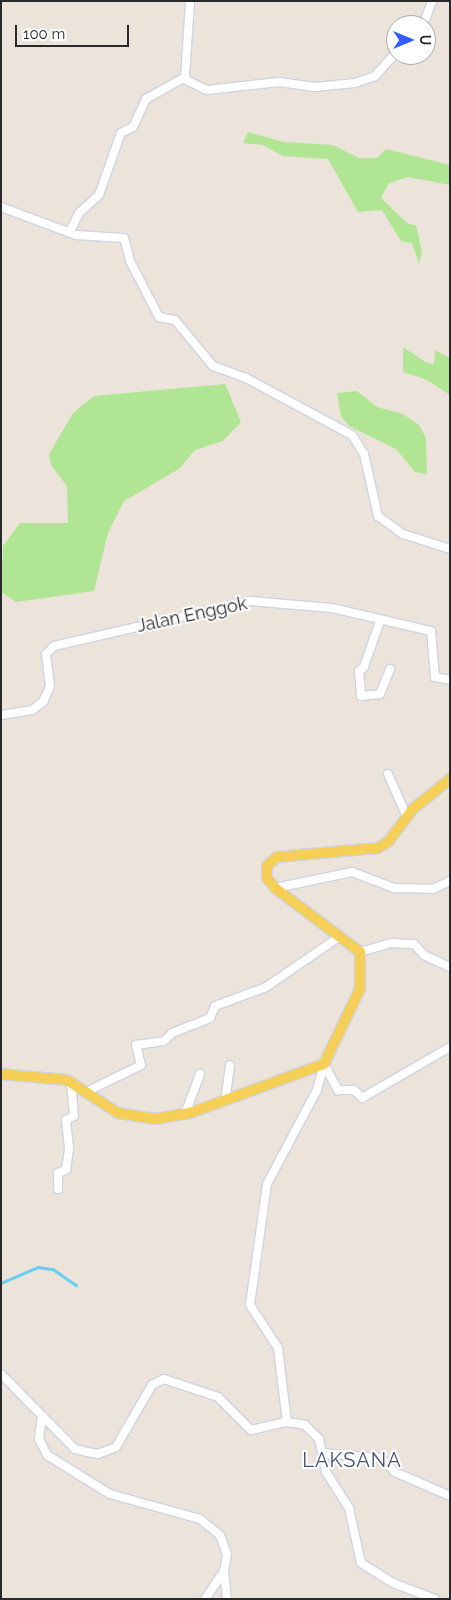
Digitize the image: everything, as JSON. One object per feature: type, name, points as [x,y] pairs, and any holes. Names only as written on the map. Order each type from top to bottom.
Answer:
[{"type":"main road","points":[[1,1074],[71,1081],[125,1116],[155,1119],[185,1114],[225,1101],[324,1064],[360,990],[360,952],[336,939],[275,888],[266,872],[277,857],[378,848],[407,817],[450,779]]},
{"type":"street","points":[[69,234],[79,213],[99,195],[121,133],[133,127],[146,99],[184,79],[188,72],[190,1]]},
{"type":"street","points":[[427,15],[432,1]]},
{"type":"street","points":[[184,79],[207,90],[279,82],[315,87],[355,83],[375,76],[386,64]]},
{"type":"street","points":[[1,207],[69,234],[124,238],[130,261],[159,317],[176,320],[213,366],[250,380],[352,435],[364,454],[378,516],[403,534],[450,549]]},
{"type":"street","name":"Jalan Enggok","points":[[1,715],[32,710],[43,702],[50,686],[46,654],[54,646],[250,601],[332,608],[434,633],[435,677],[450,680]]},
{"type":"street","points":[[380,621],[364,668],[359,671],[361,696],[380,694],[390,670]]},
{"type":"street","points":[[388,774],[407,817]]},
{"type":"street","points":[[275,888],[352,872],[394,888],[433,889],[450,881]]},
{"type":"street","points":[[88,1091],[140,1065],[136,1045],[164,1041],[172,1033],[210,1018],[215,1006],[266,987],[336,939]]},
{"type":"street","points":[[360,952],[392,943],[414,944],[424,955],[450,966]]},
{"type":"street","points":[[324,1064],[338,1090],[354,1090],[362,1098],[450,1047]]},
{"type":"street","points":[[287,1422],[278,1348],[252,1310],[250,1295],[271,1174],[317,1090],[324,1064]]},
{"type":"street","points":[[225,1101],[230,1065]]},
{"type":"street","points":[[185,1114],[200,1074]]},
{"type":"street","points":[[58,1189],[58,1172],[66,1170],[69,1148],[66,1120],[74,1116],[71,1081]]},
{"type":"street","points":[[1,1374],[75,1449],[108,1452],[125,1437],[152,1385],[164,1378],[218,1397],[251,1430],[287,1422],[301,1424],[315,1434],[326,1472],[349,1508],[361,1563],[394,1583],[434,1599]]},
{"type":"street","points":[[42,1417],[39,1439],[47,1455],[110,1494],[208,1524],[225,1548],[224,1571],[227,1599]]},
{"type":"street","points":[[322,1453],[381,1458],[395,1472],[450,1496]]},
{"type":"street","points":[[205,1599],[224,1571]]},
{"type":"green space","points":[[248,132],[284,142],[333,145],[359,158],[377,158],[386,149],[450,165],[450,185],[408,177],[389,183],[381,198],[408,224],[416,225],[422,252],[419,264],[412,243],[401,241],[382,210],[358,212],[328,159],[283,156],[263,145],[243,143]]},
{"type":"green space","points":[[403,347],[427,363],[434,364],[435,350],[450,358],[450,395],[427,380],[403,372]]},
{"type":"green space","points":[[225,384],[241,422],[223,441],[195,450],[179,469],[124,501],[108,533],[94,591],[16,602],[1,592],[3,546],[20,523],[68,523],[67,486],[51,465],[49,454],[73,413],[94,396]]},
{"type":"green space","points":[[357,391],[377,407],[403,414],[419,425],[426,438],[427,474],[415,472],[396,449],[349,426],[341,416],[337,393]]},
{"type":"waterway","points":[[1,1283],[38,1267],[53,1269],[76,1285]]},
{"type":"district","name":"LAKSANA","points":[[352,1460]]}]
